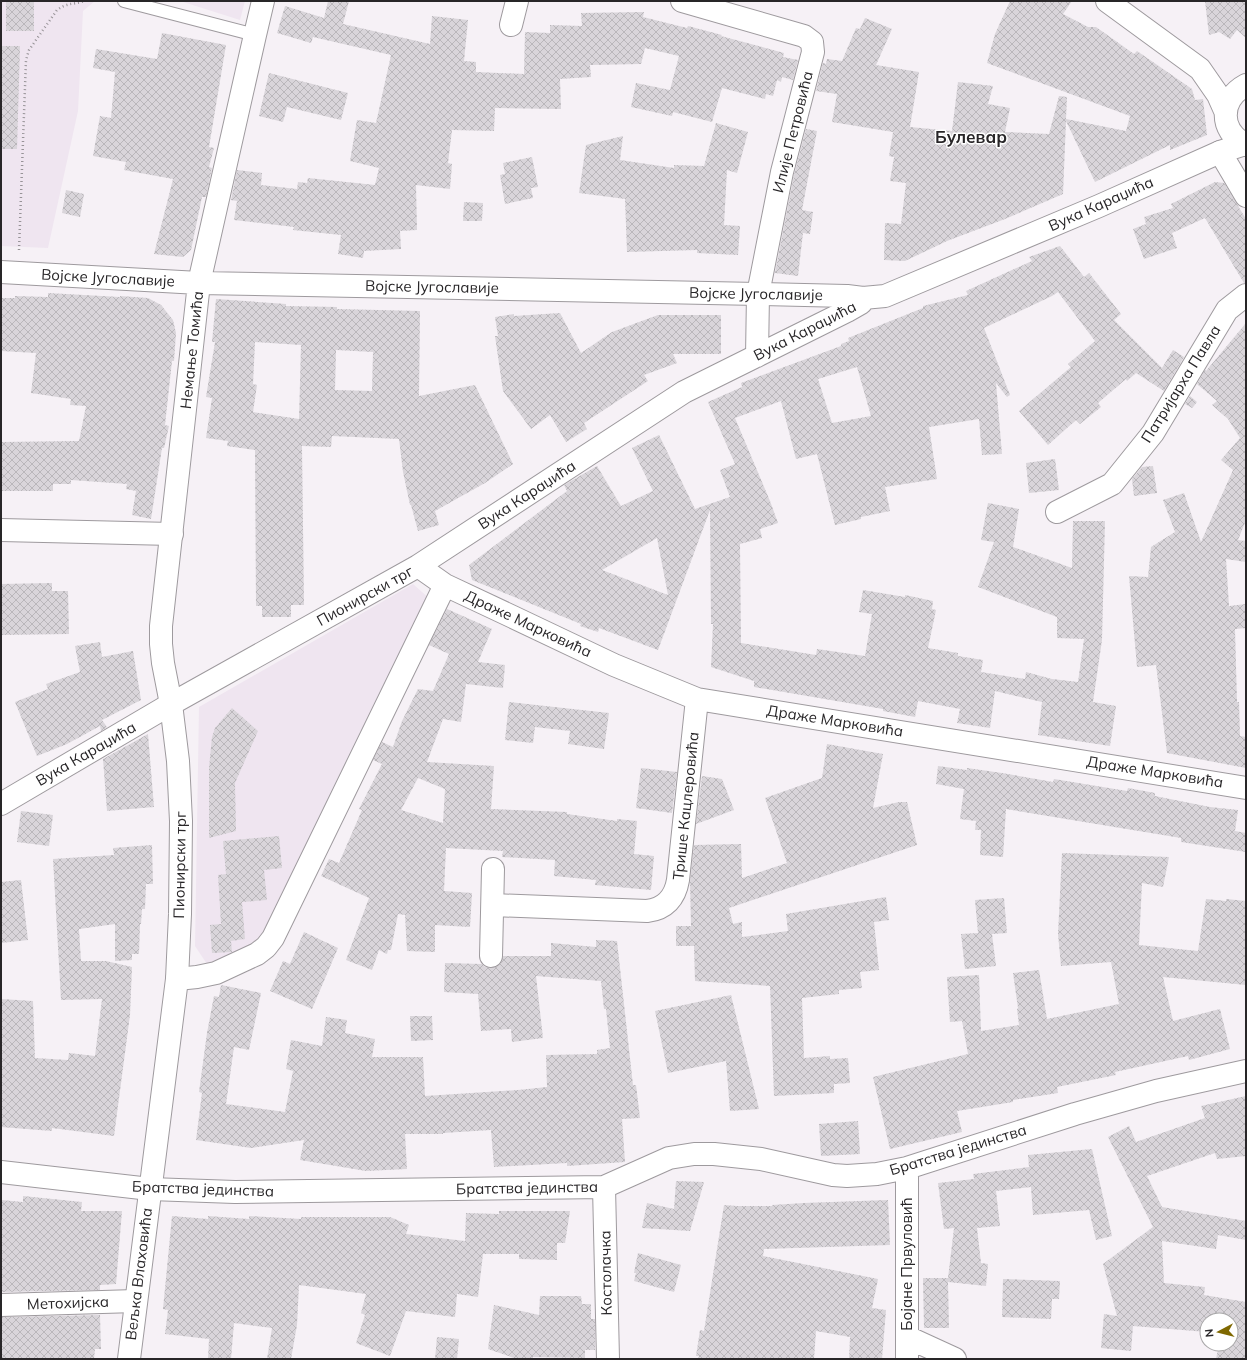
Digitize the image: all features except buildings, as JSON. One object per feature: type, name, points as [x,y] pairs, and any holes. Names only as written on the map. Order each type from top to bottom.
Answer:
[{"type":"street","name":"Немање Томића","points":[[171,704],[161,644],[161,626],[200,283],[263,1]]},
{"type":"street","points":[[510,25],[517,1]]},
{"type":"street","name":"Илије Петровића","points":[[682,1],[804,36],[812,42],[813,52],[782,172],[758,294],[757,356]]},
{"type":"street","points":[[1107,1],[1200,69],[1246,85]]},
{"type":"street","points":[[1200,69],[1218,95],[1232,134],[1238,140],[1246,144]]},
{"type":"street","points":[[1246,85],[1238,89],[1227,104],[1227,120],[1220,152],[1246,196]]},
{"type":"street","name":"Вука Караџића","points":[[418,566],[684,392],[846,311],[861,303],[864,298],[885,296],[1099,206],[1220,152],[1246,144]]},
{"type":"street","name":"Војске Југославије","points":[[10,272],[200,283],[758,294],[864,298]]},
{"type":"street","name":"Патријарха Павла","points":[[1057,512],[1112,484],[1153,433],[1227,310],[1246,295]]},
{"type":"street","points":[[1,530],[172,534]]},
{"type":"street","name":"Пионирски трг","points":[[150,1189],[177,979],[180,914],[180,793],[178,761],[171,704],[418,566],[445,585]]},
{"type":"street","points":[[177,979],[216,973],[257,954],[266,947],[273,938],[445,585]]},
{"type":"street","name":"Драже Марковића","points":[[445,585],[614,665],[697,699],[1246,788]]},
{"type":"street","name":"Трише Кацлеровића","points":[[493,905],[647,911],[654,910],[666,904],[674,893],[678,880],[697,699]]},
{"type":"street","name":"Вука Караџића","points":[[1,804],[171,704]]},
{"type":"street","points":[[491,956],[493,869]]},
{"type":"street","name":"Братства јединства","points":[[1,1172],[150,1189],[235,1192],[604,1187],[669,1158],[694,1154],[714,1154],[761,1159],[818,1172],[840,1175],[877,1174],[907,1168],[1075,1114],[1156,1091],[1246,1071]]},
{"type":"street","name":"Бојане Првуловић","points":[[907,1168],[907,1359]]},
{"type":"street","name":"Костолачка","points":[[604,1187],[608,1359]]},
{"type":"street","name":"Вељка Влаховића","points":[[129,1359],[150,1189]]},
{"type":"street","name":"Метохијска","points":[[1,1305],[136,1301]]},
{"type":"street","points":[[908,1337],[954,1359]]},
{"type":"lane","points":[[124,1],[255,35]]},
{"type":"path","points":[[10,272],[26,60],[29,50],[57,10],[70,3],[84,1]]},
{"type":"shaded area","points":[[1,1],[95,1],[83,11],[78,111],[48,248],[1,246]]},
{"type":"shaded area","points":[[180,1],[245,1],[240,20]]},
{"type":"shaded area","points":[[413,584],[431,600],[258,942],[209,967],[195,946],[199,707]]},
{"type":"district","name":"Булевар","points":[[971,137]]}]
